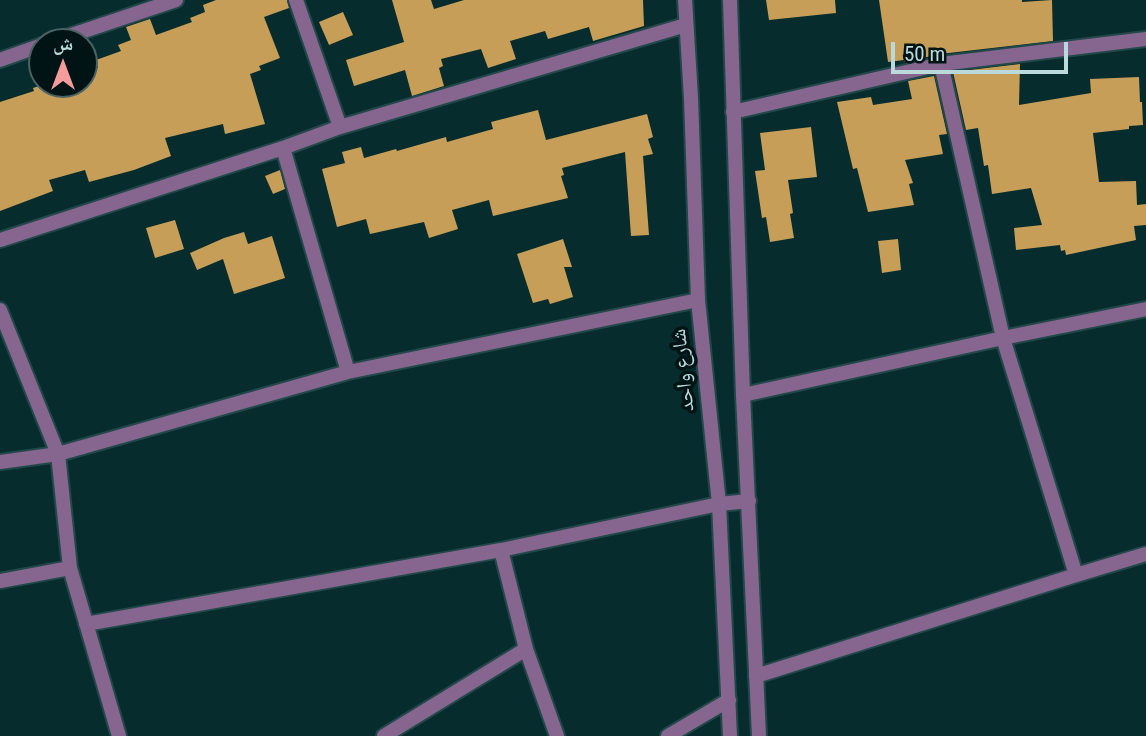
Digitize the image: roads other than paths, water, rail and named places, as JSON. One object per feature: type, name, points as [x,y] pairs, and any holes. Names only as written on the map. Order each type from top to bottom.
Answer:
[{"type":"street","points":[[93,28],[176,0]]},
{"type":"street","points":[[296,0],[340,127]]},
{"type":"street","name":"شارع واحد","points":[[685,0],[698,300],[719,504],[730,736]]},
{"type":"street","points":[[730,0],[743,395],[759,736]]},
{"type":"street","points":[[0,240],[340,127],[686,25]]},
{"type":"street","points":[[733,112],[941,64],[1146,39]]},
{"type":"street","points":[[0,60],[28,50]]},
{"type":"street","points":[[941,64],[1003,338],[1076,575]]},
{"type":"street","points":[[283,148],[348,372]]},
{"type":"street","points":[[0,462],[58,454],[348,372],[698,300]]},
{"type":"street","points":[[743,395],[1146,309]]},
{"type":"street","points":[[0,310],[58,454],[70,568],[119,736]]},
{"type":"street","points":[[86,624],[501,550],[719,504],[749,501]]},
{"type":"street","points":[[501,550],[526,649],[558,736]]},
{"type":"street","points":[[756,676],[1146,554]]},
{"type":"street","points":[[0,580],[70,568]]},
{"type":"street","points":[[384,736],[526,649]]},
{"type":"street","points":[[668,736],[729,699]]}]
